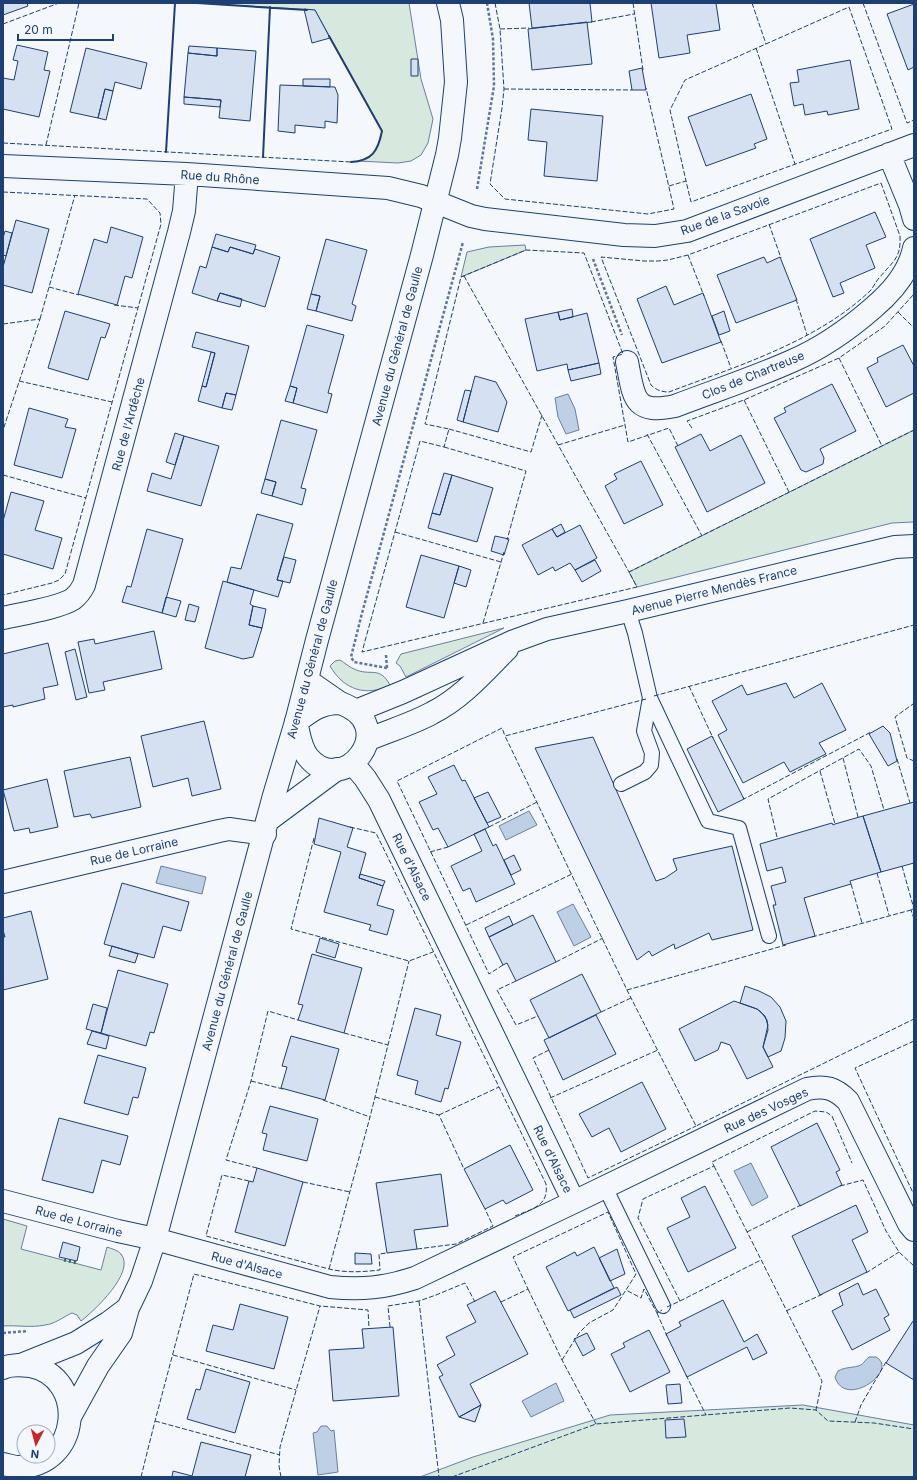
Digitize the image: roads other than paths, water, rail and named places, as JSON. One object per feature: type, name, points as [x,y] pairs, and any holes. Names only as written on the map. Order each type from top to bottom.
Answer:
[{"type":"street","name":"Avenue du Général de Gaulle","points":[[71,1415],[98,1366],[121,1333],[128,1308],[141,1281],[155,1239],[422,255],[450,138],[456,82],[452,20],[448,3]]},
{"type":"street","name":"Rue de la Savoie","points":[[435,202],[471,216],[485,219],[624,235],[655,236],[687,231],[914,145]]},
{"type":"street","points":[[890,154],[914,219]]},
{"type":"street","name":"Rue du Rhône","points":[[3,166],[187,174],[388,188],[421,196],[435,202]]},
{"type":"street","name":"Rue de l'Ardêche","points":[[3,618],[62,604],[80,593],[84,585],[179,232],[184,210],[187,174]]},
{"type":"street","name":"Clos de Chartreuse","points":[[627,362],[634,396],[638,403],[652,409],[662,409],[675,406],[766,372],[793,361],[814,350],[832,339],[866,314],[887,295],[902,278],[914,248]]},
{"type":"street","name":"Avenue Pierre Mendès France","points":[[348,707],[402,692],[514,640],[547,629],[895,547],[914,546]]},
{"type":"street","name":"Avenue Pierre Mendès France","points":[[367,740],[432,714],[473,684],[514,640]]},
{"type":"street","points":[[266,828],[345,766],[360,758],[367,740],[365,725],[348,707],[307,680]]},
{"type":"street","points":[[345,766],[326,769],[316,764],[307,756],[302,746],[296,722],[325,704],[348,707]]},
{"type":"street","name":"Rue d'Alsace","points":[[155,1239],[330,1287],[352,1289],[372,1288],[392,1285],[414,1278],[574,1202],[379,800],[365,778],[345,766]]},
{"type":"street","name":"Rue de Lorraine","points":[[3,882],[219,831],[229,829],[266,828]]},
{"type":"street","name":"Rue des Vosges","points":[[574,1202],[807,1089],[823,1087],[833,1089],[842,1094],[848,1101],[909,1224],[914,1230]]},
{"type":"street","name":"Rue de Lorraine","points":[[3,1201],[118,1231],[155,1239]]},
{"type":"street","name":"Avenue du Général de Gaulle","points":[[12,1366],[76,1343],[108,1323],[128,1308]]},
{"type":"street","points":[[3,1464],[38,1471],[61,1446],[68,1431],[71,1415],[68,1400],[61,1386],[50,1375],[36,1368],[12,1366]]},
{"type":"lane","points":[[628,611],[635,633],[650,698],[708,820],[739,828],[769,936]]},
{"type":"lane","points":[[621,784],[645,772],[651,765],[652,753],[644,731],[650,698]]},
{"type":"lane","points":[[605,1187],[663,1306]]},
{"type":"water","points":[[568,394],[575,409],[579,430],[566,434],[558,417],[555,398]]},
{"type":"water","points":[[529,811],[537,825],[506,840],[499,826]]},
{"type":"water","points":[[161,866],[206,877],[202,894],[156,883]]},
{"type":"water","points":[[573,904],[591,937],[574,946],[557,912]]},
{"type":"water","points":[[751,1163],[768,1197],[752,1206],[734,1171]]},
{"type":"water","points":[[869,1357],[876,1357],[882,1363],[881,1370],[876,1378],[859,1389],[849,1390],[841,1386],[835,1377],[838,1371],[863,1364]]},
{"type":"water","points":[[556,1383],[564,1401],[531,1417],[522,1401]]},
{"type":"water","points":[[321,1426],[327,1426],[331,1431],[334,1430],[338,1472],[318,1475],[313,1433],[317,1432]]}]
